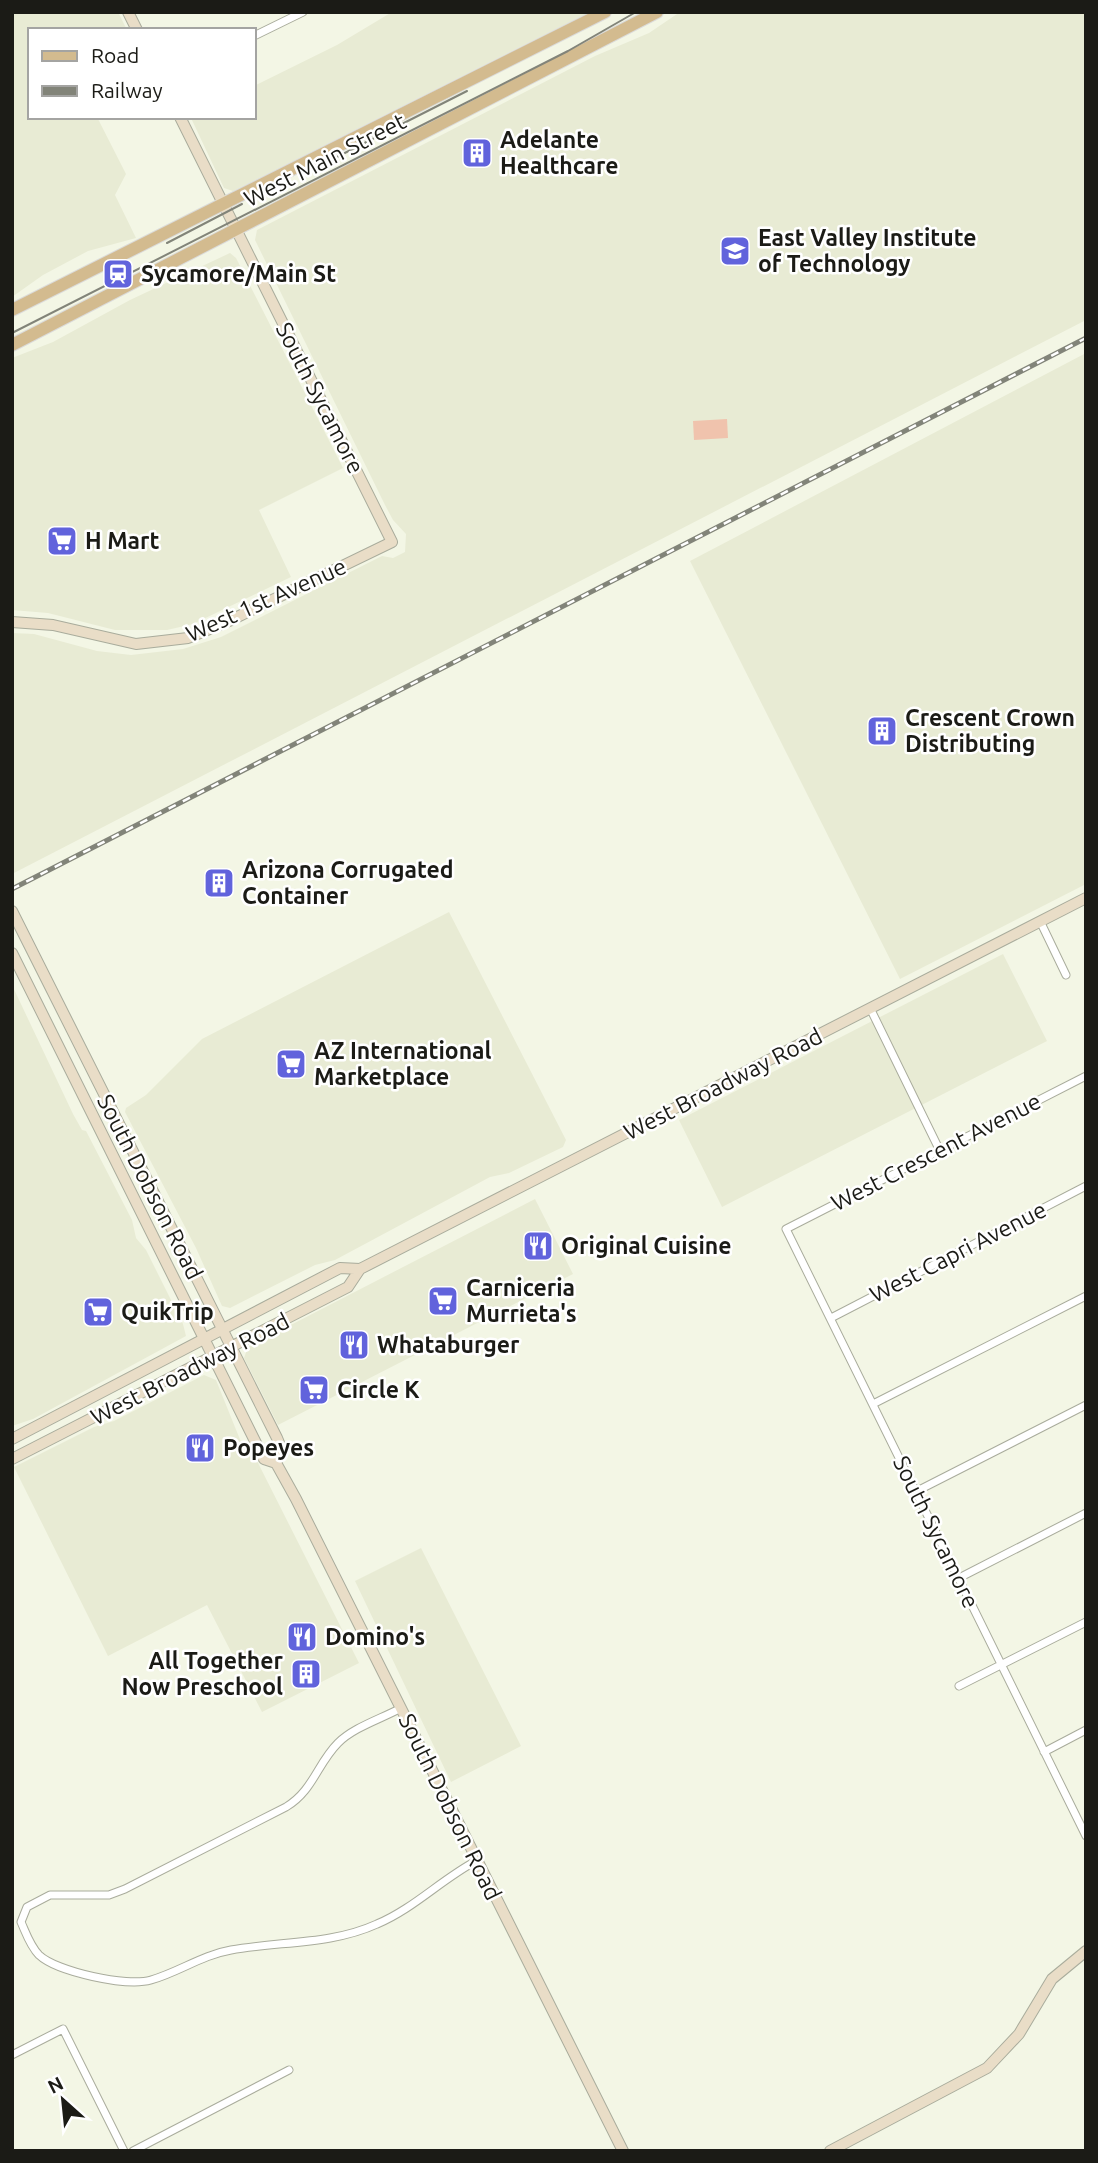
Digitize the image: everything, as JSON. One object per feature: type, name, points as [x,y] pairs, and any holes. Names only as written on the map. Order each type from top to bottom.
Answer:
[{"type":"main road","points":[[128,12],[136,28]]},
{"type":"main road","name":"West Main Street","points":[[12,310],[223,203],[430,103],[605,12]]},
{"type":"main road","name":"West Main Street","points":[[12,345],[657,12]]},
{"type":"main road","name":"South Sycamore","points":[[181,119],[392,541]]},
{"type":"main road","name":"West 1st Avenue","points":[[12,622],[53,625],[136,644],[188,638],[229,621],[392,541]]},
{"type":"main road","name":"West Broadway Road","points":[[12,1459],[348,1287],[360,1269],[1086,898]]},
{"type":"main road","name":"South Dobson Road","points":[[12,911],[282,1450],[276,1463]]},
{"type":"main road","name":"South Dobson Road","points":[[12,953],[264,1459],[276,1463],[623,2151]]},
{"type":"main road","name":"West Broadway Road","points":[[12,1439],[340,1268],[360,1269]]},
{"type":"main road","points":[[830,2151],[987,2068],[1019,2034],[1052,1979],[1086,1951]]},
{"type":"street","points":[[256,35],[303,12]]},
{"type":"street","points":[[1040,921],[1066,975]]},
{"type":"street","points":[[870,1008],[940,1150]]},
{"type":"street","name":"West Crescent Avenue","points":[[786,1228],[1086,1076]]},
{"type":"street","name":"West Capri Avenue","points":[[831,1318],[1086,1186]]},
{"type":"street","name":"South Sycamore","points":[[786,1228],[1086,1836]]},
{"type":"street","points":[[873,1404],[1086,1296]]},
{"type":"street","points":[[917,1491],[1086,1405]]},
{"type":"street","points":[[959,1578],[1086,1513]]},
{"type":"street","points":[[959,1686],[1086,1622]]},
{"type":"street","points":[[401,1709],[345,1737],[330,1754],[309,1789],[299,1799],[267,1817],[109,1895],[58,1893],[27,1907],[21,1922],[41,1956],[115,1981],[148,1981],[219,1952],[334,1938],[360,1931],[381,1923],[447,1876],[476,1861]]},
{"type":"street","points":[[1044,1752],[1086,1730]]},
{"type":"street","points":[[12,2055],[63,2029],[124,2151]]},
{"type":"street","points":[[133,2151],[289,2070]]},
{"type":"shaded area","points":[[12,12],[118,12],[126,28],[28,28],[28,119],[98,119],[126,174],[115,195],[136,238],[88,251],[43,275],[12,297]]},
{"type":"shaded area","points":[[392,12],[590,12],[233,191],[224,188],[191,119],[256,119],[256,85],[337,45]]},
{"type":"shaded area","name":"East Valley Institute of Technology","points":[[680,12],[1086,12],[1086,320],[12,874],[12,633],[34,634],[97,651],[131,655],[183,649],[221,637],[382,556],[393,558],[405,552],[406,534],[393,520],[385,505],[255,240],[257,230],[595,56],[649,33]]},
{"type":"shaded area","points":[[230,253],[236,258],[343,468],[259,510],[291,577],[193,624],[167,630],[115,630],[48,613],[12,610],[12,358],[53,342],[130,300]]},
{"type":"shaded area","points":[[1086,353],[1086,884],[900,979],[690,561]]},
{"type":"shaded area","points":[[727,419],[728,438],[694,440],[693,421]]},
{"type":"shaded area","points":[[449,912],[566,1140],[563,1147],[509,1173],[490,1177],[335,1260],[315,1265],[230,1308],[222,1306],[196,1248],[125,1112],[126,1108],[146,1095],[202,1039]]},
{"type":"shaded area","points":[[1003,954],[1047,1041],[722,1207],[679,1120]]},
{"type":"shaded area","points":[[12,985],[73,1114],[82,1130],[86,1131],[132,1220],[136,1238],[146,1250],[183,1324],[186,1336],[33,1419],[12,1426]]},
{"type":"shaded area","points":[[535,1199],[573,1274],[278,1425],[244,1358],[248,1347]]},
{"type":"shaded area","points":[[204,1375],[216,1380],[241,1442],[254,1455],[359,1663],[262,1712],[207,1605],[108,1656],[14,1467],[94,1427],[114,1421]]},
{"type":"shaded area","points":[[421,1548],[521,1746],[451,1782],[355,1581]]},
{"type":"tram line","points":[[12,333],[568,51],[636,12]]},
{"type":"tram line","points":[[327,162],[467,91]]},
{"type":"tram line","points":[[167,243],[242,204]]},
{"type":"railway","points":[[12,889],[1086,338]]},
{"type":"place","name":"Adelante Healthcare","points":[[477,153]]},
{"type":"place","name":"East Valley Institute of Technology","points":[[735,251]]},
{"type":"place","name":"Sycamore/Main St","points":[[118,274]]},
{"type":"place","name":"H Mart","points":[[62,541]]},
{"type":"place","name":"Crescent Crown Distributing","points":[[882,731]]},
{"type":"place","name":"Arizona Corrugated Container","points":[[219,883]]},
{"type":"place","name":"AZ International Marketplace","points":[[291,1064]]},
{"type":"place","name":"Original Cuisine","points":[[538,1246]]},
{"type":"place","name":"Carniceria Murrieta's","points":[[443,1301]]},
{"type":"place","name":"QuikTrip","points":[[98,1312]]},
{"type":"place","name":"Whataburger","points":[[354,1345]]},
{"type":"place","name":"Circle K","points":[[314,1390]]},
{"type":"place","name":"Popeyes","points":[[200,1448]]},
{"type":"place","name":"Domino's","points":[[302,1637]]},
{"type":"place","name":"All Together Now Preschool","points":[[306,1674]]}]
